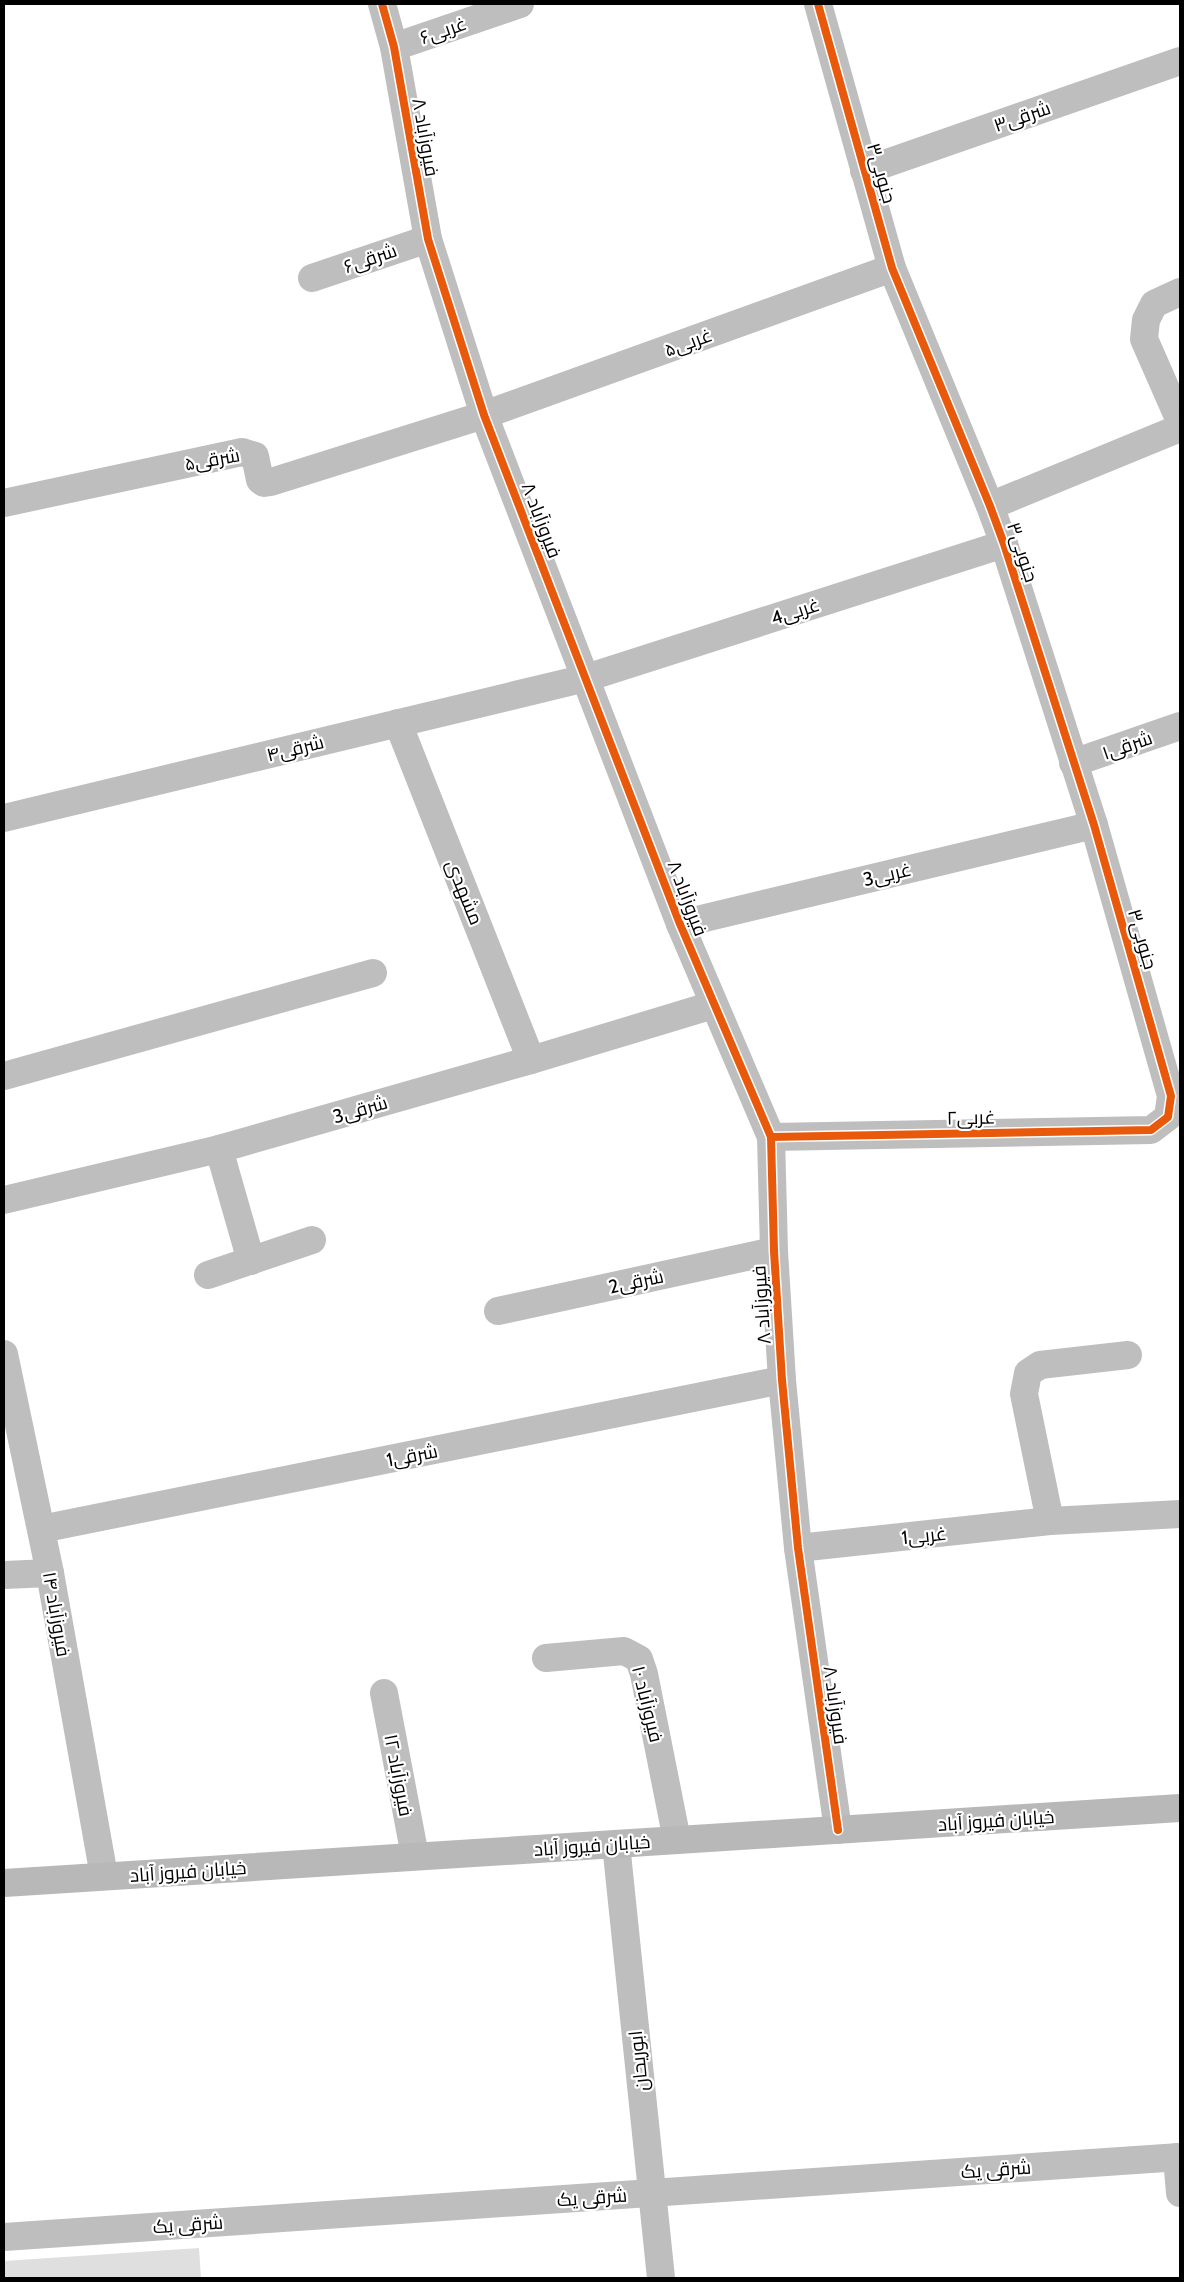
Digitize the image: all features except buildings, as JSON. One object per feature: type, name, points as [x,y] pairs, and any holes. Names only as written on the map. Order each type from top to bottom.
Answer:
[{"type":"main road","name":"خیابان فیروز آباد","points":[[4,1882],[1180,1808]]},
{"type":"street","name":"فیروزآباد ۸","points":[[382,4],[394,47],[428,239],[484,415],[680,924],[771,1138],[774,1251],[782,1380],[798,1548],[838,1830]]},
{"type":"street","name":"غربی۶","points":[[394,47],[520,4]]},
{"type":"street","name":"جنوبی۳","points":[[818,4],[892,268],[1004,544],[1094,825],[1171,1096],[1168,1118]]},
{"type":"street","name":"شرقی۳","points":[[864,171],[1180,61]]},
{"type":"street","name":"شرقی۶","points":[[312,278],[428,239]]},
{"type":"street","name":"غربی۵","points":[[484,415],[892,268]]},
{"type":"street","points":[[1180,292],[1154,304],[1146,320],[1144,339],[1180,421]]},
{"type":"street","name":"شرقی۵","points":[[4,503],[242,452],[255,456],[260,480],[264,483],[272,482],[484,415]]},
{"type":"street","points":[[990,506],[1180,428]]},
{"type":"street","name":"غربی4","points":[[586,678],[1004,544]]},
{"type":"street","name":"شرقی۴","points":[[4,818],[586,678]]},
{"type":"street","name":"مشهدی","points":[[398,723],[532,1060]]},
{"type":"street","name":"شرقی۱","points":[[1073,763],[1180,726]]},
{"type":"street","name":"غربی3","points":[[680,924],[1094,825]]},
{"type":"street","points":[[4,1076],[372,972]]},
{"type":"street","name":"شرقی3","points":[[4,1200],[219,1149],[532,1060],[713,1005]]},
{"type":"street","name":"غربی۲","points":[[771,1138],[1151,1130],[1168,1118]]},
{"type":"street","points":[[219,1149],[251,1261]]},
{"type":"street","points":[[208,1275],[312,1240]]},
{"type":"street","name":"شرقی2","points":[[498,1311],[774,1251]]},
{"type":"street","name":"فیروزآباد ۱۴","points":[[4,1354],[50,1573],[104,1876]]},
{"type":"street","points":[[1050,1521],[1024,1394],[1028,1373],[1040,1365],[1128,1355]]},
{"type":"street","name":"شرقی1","points":[[41,1529],[782,1380]]},
{"type":"street","name":"غربی1","points":[[798,1548],[1050,1521],[1180,1514]]},
{"type":"street","points":[[4,1575],[50,1573]]},
{"type":"street","name":"فیروزآباد ۱۰","points":[[546,1658],[624,1651],[639,1659],[644,1674],[677,1840]]},
{"type":"street","name":"فیروزآباد ۱۲","points":[[384,1693],[415,1856]]},
{"type":"street","name":"ابوریحان","points":[[616,1844],[661,2278]]},
{"type":"street","points":[[1179,2157],[1180,2193]]},
{"type":"street","name":"شرقی یک","points":[[4,2237],[1179,2157]]},
{"type":"cycle path","points":[[382,4],[394,47],[428,239],[484,415],[680,924],[771,1137],[774,1251],[782,1380],[798,1548],[838,1830]]},
{"type":"cycle path","points":[[771,1137],[1151,1130],[1168,1117],[1171,1096],[1094,825],[1004,544],[892,268],[818,4]]}]
